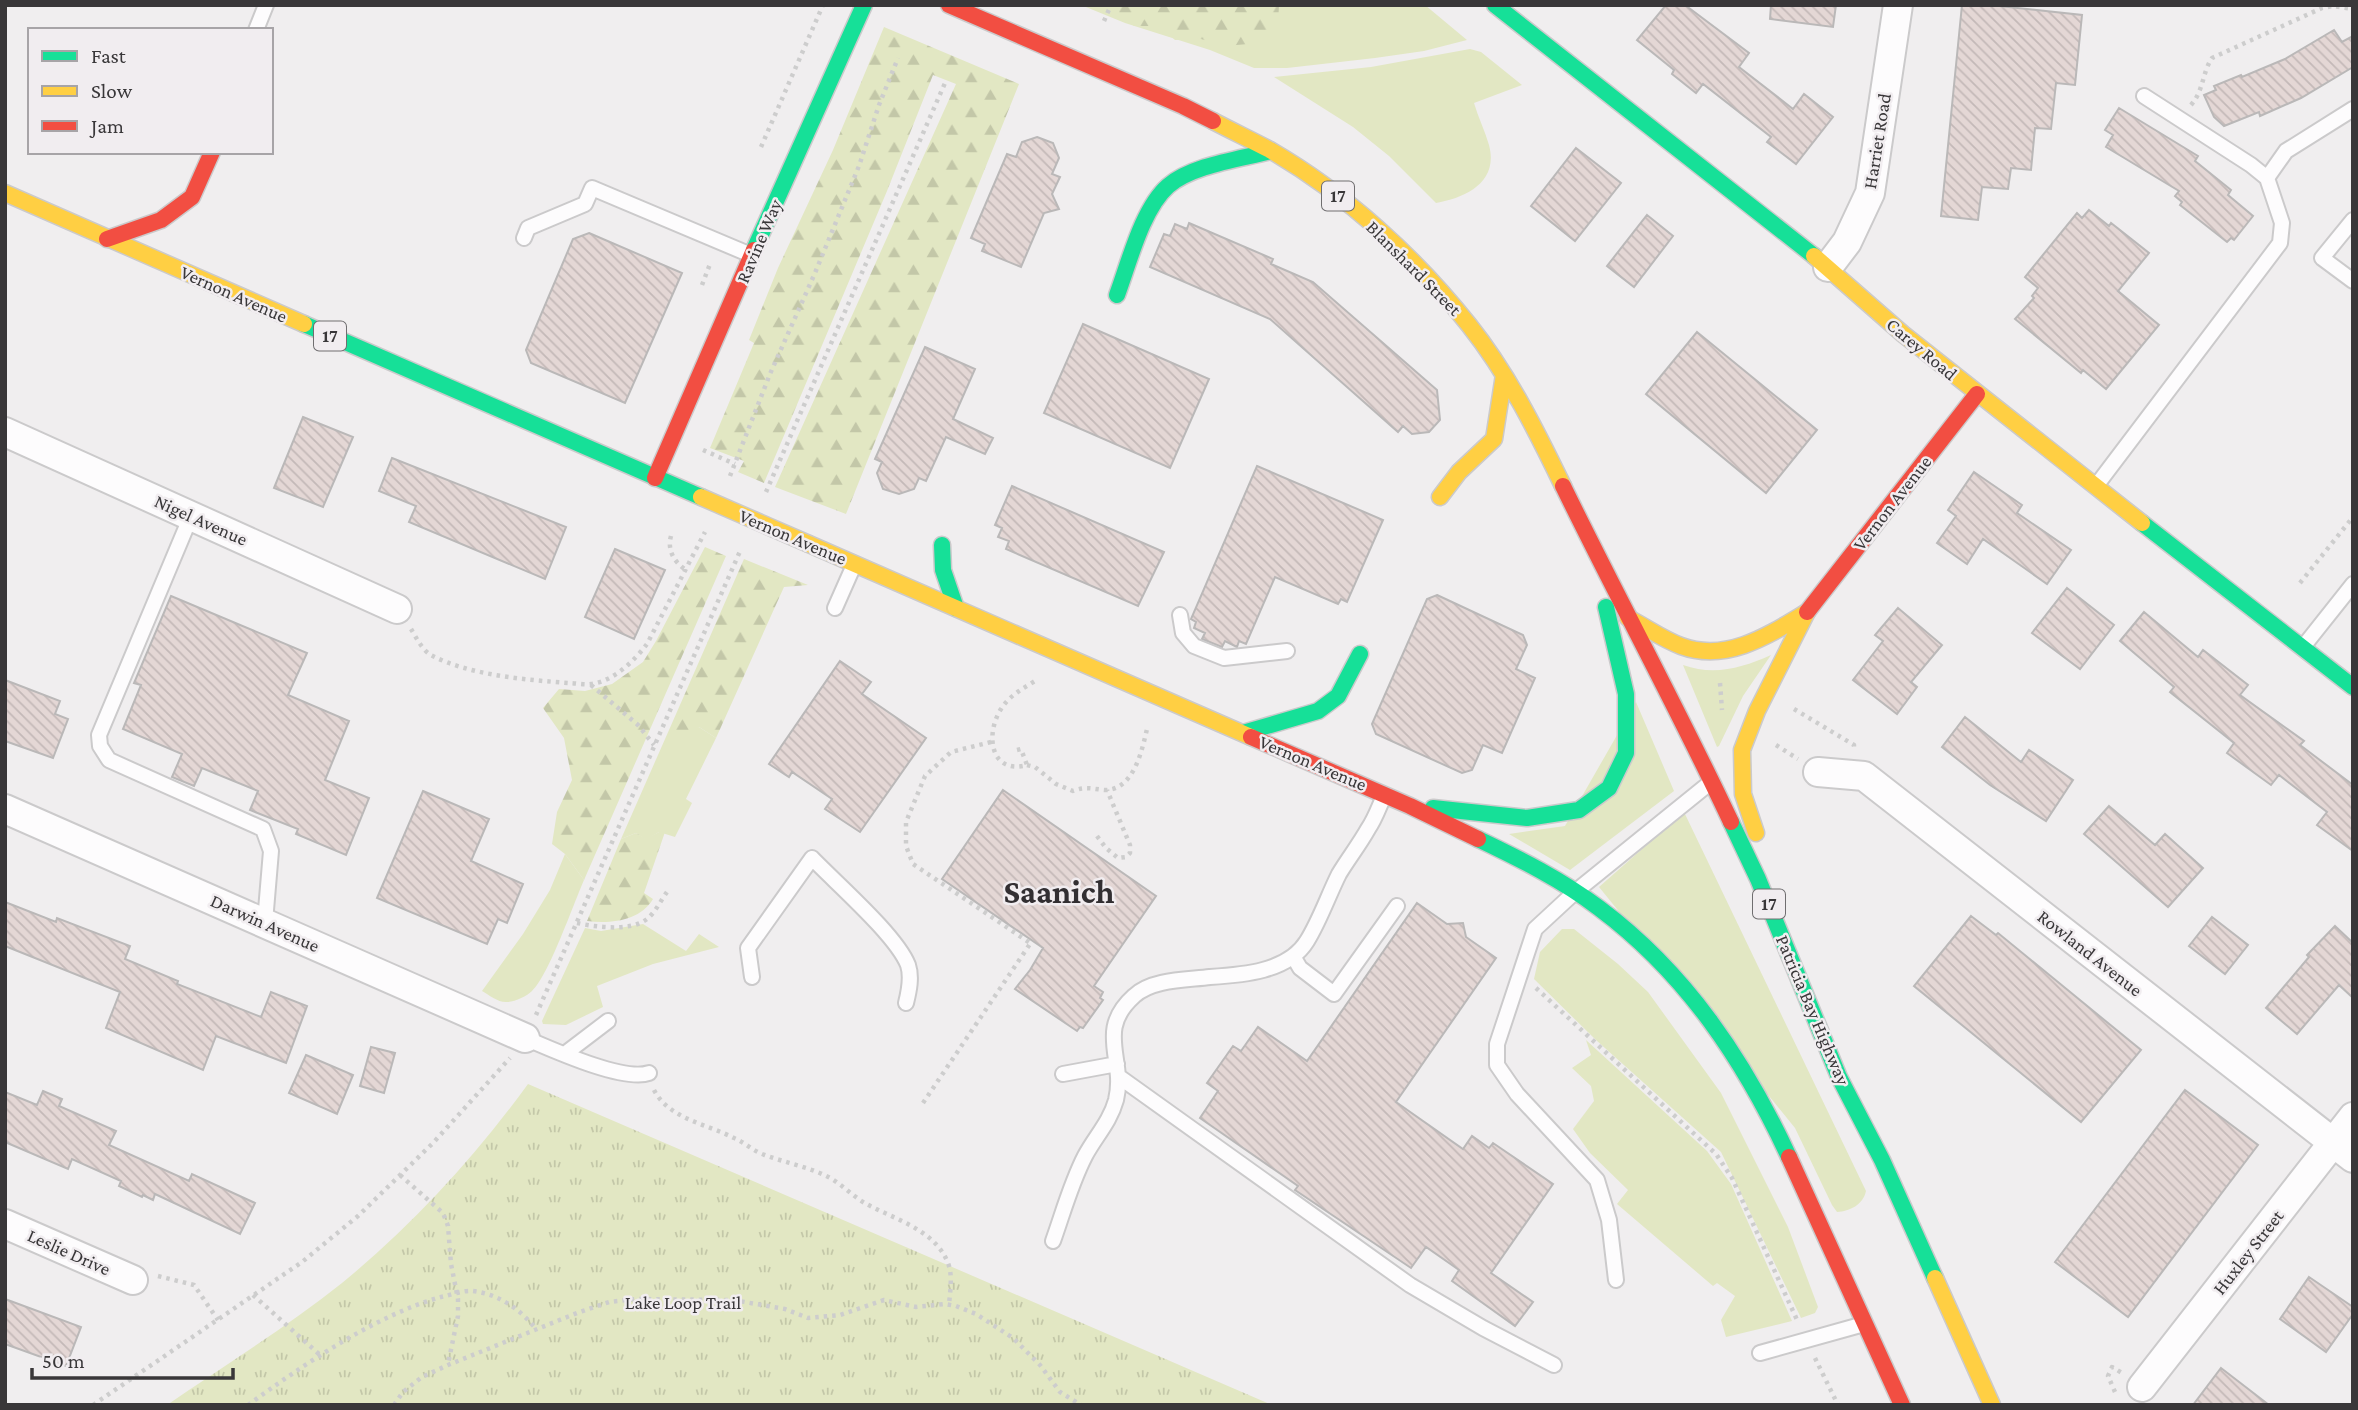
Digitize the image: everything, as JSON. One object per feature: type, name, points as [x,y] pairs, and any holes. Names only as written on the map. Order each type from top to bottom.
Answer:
[{"type":"main road","name":"Ravine Way","points":[[655,478],[864,5]]},
{"type":"main road","name":"Blanshard Street","points":[[949,5],[1183,106],[1271,151],[1340,197],[1426,275],[1470,326],[1504,375],[1539,436],[1628,618]]},
{"type":"main road","name":"Carey Road","points":[[1495,5],[1828,267],[1903,334],[1977,394],[2353,687]]},
{"type":"main road","points":[[1117,295],[1153,206],[1167,187],[1186,175],[1271,151]]},
{"type":"main road","points":[[107,239],[161,220],[192,197],[211,154]]},
{"type":"main road","name":"Vernon Avenue","points":[[5,193],[1385,794],[1499,850],[1575,892]]},
{"type":"main road","points":[[1440,497],[1459,472],[1494,439],[1504,375]]},
{"type":"main road","name":"Vernon Avenue","points":[[1807,612],[1977,394]]},
{"type":"main road","points":[[1410,806],[1528,818],[1579,810],[1609,788],[1626,752],[1626,694],[1591,544]]},
{"type":"main road","points":[[942,545],[943,570],[956,608]]},
{"type":"main road","points":[[1628,618],[1692,649],[1718,651],[1755,643],[1807,612]]},
{"type":"main road","points":[[1807,612],[1757,712],[1742,750],[1743,794],[1839,1077]]},
{"type":"main road","name":"Patricia Bay Highway","points":[[1628,618],[1712,781],[1758,879],[1839,1077],[1882,1160],[1992,1405]]},
{"type":"main road","points":[[1243,733],[1318,711],[1338,696],[1360,654]]},
{"type":"main road","name":"17","points":[[1575,892],[1658,960],[1700,1007],[1736,1056],[1780,1138],[1902,1405]]},
{"type":"street","name":"Harriet Road","points":[[1828,267],[1847,242],[1870,193],[1898,5]]},
{"type":"street","name":"Nigel Avenue","points":[[5,432],[397,609]]},
{"type":"street","name":"Rowland Avenue","points":[[1818,772],[1864,776],[2343,1150]]},
{"type":"street","name":"Darwin Avenue","points":[[5,809],[525,1038]]},
{"type":"street","name":"Huxley Street","points":[[2143,1387],[2343,1150],[2353,1116]]},
{"type":"street","name":"Leslie Drive","points":[[5,1224],[133,1280]]},
{"type":"lane","points":[[257,28],[267,5]]},
{"type":"lane","points":[[2095,487],[2280,243],[2282,223],[2267,178],[2144,96]]},
{"type":"lane","points":[[2267,178],[2286,151],[2353,109]]},
{"type":"lane","points":[[524,238],[528,228],[586,204],[592,188],[753,256]]},
{"type":"lane","points":[[2353,220],[2322,258],[2353,281]]},
{"type":"lane","points":[[191,516],[99,735],[100,746],[109,760],[263,829],[271,851],[265,922]]},
{"type":"lane","points":[[835,608],[854,564]]},
{"type":"lane","points":[[2303,648],[2353,584]]},
{"type":"lane","points":[[1180,615],[1183,633],[1194,646],[1224,658],[1287,651]]},
{"type":"lane","points":[[1616,1280],[1609,1220],[1597,1180],[1517,1094],[1497,1065],[1497,1044],[1535,929],[1575,892],[1712,781]]},
{"type":"lane","points":[[1053,1241],[1086,1156],[1107,1124],[1116,1100],[1117,1070],[1112,1032],[1119,1012],[1136,993],[1154,986],[1241,975],[1261,970],[1293,956],[1305,944],[1385,794]]},
{"type":"lane","points":[[751,977],[748,948],[812,858],[897,944],[909,967],[910,983],[906,1003]]},
{"type":"lane","points":[[1293,956],[1300,968],[1334,995],[1397,906]]},
{"type":"lane","points":[[566,1054],[608,1021]]},
{"type":"lane","points":[[525,1038],[620,1074],[647,1074]]},
{"type":"lane","points":[[1063,1074],[1117,1070],[1410,1285],[1483,1328],[1554,1365]]},
{"type":"lane","points":[[1760,1353],[1865,1324]]},
{"type":"path","points":[[760,150],[823,5]]},
{"type":"path","points":[[1104,21],[1111,5]]},
{"type":"path","points":[[2179,118],[2198,97],[2203,85],[2204,69],[2212,58],[2322,8],[2333,6],[2353,9]]},
{"type":"path","points":[[725,486],[770,374],[816,273],[898,58]]},
{"type":"path","points":[[764,497],[945,83]]},
{"type":"path","points":[[703,450],[735,464]]},
{"type":"path","points":[[2300,583],[2353,517]]},
{"type":"path","points":[[397,609],[428,653],[469,670],[553,682],[590,684],[606,679],[635,659],[647,644],[710,520]]},
{"type":"path","points":[[671,536],[670,550],[674,559],[686,570]]},
{"type":"path","points":[[93,1405],[302,1262],[358,1216],[498,1074],[525,1038],[741,548]]},
{"type":"path","points":[[1035,681],[1014,694],[1001,709],[993,726],[991,742],[1005,766],[1035,767],[1056,784],[1073,791],[1085,786],[1107,790],[1131,775],[1137,765],[1147,729]]},
{"type":"path","points":[[590,684],[638,725],[654,745]]},
{"type":"path","points":[[923,1103],[1031,942],[913,864],[906,846],[906,822],[925,776],[951,752],[991,742]]},
{"type":"path","points":[[1774,744],[1818,772]]},
{"type":"path","points":[[1017,750],[1021,749],[1026,756],[1027,765]]},
{"type":"path","points":[[1097,836],[1118,858],[1126,857],[1130,853],[1130,845],[1107,790]]},
{"type":"path","points":[[577,923],[615,928],[640,922],[646,919],[667,892]]},
{"type":"path","points":[[1541,993],[1716,1154],[1732,1178],[1838,1405]]},
{"type":"path","points":[[647,1074],[663,1104],[675,1113],[735,1138],[762,1154],[780,1158],[832,1179],[863,1202],[922,1232],[936,1243],[948,1262],[951,1274],[949,1305]]},
{"type":"path","points":[[400,1175],[443,1213],[448,1226],[458,1316],[448,1365]]},
{"type":"path","points":[[133,1280],[159,1276],[194,1284],[218,1320]]},
{"type":"path","points":[[248,1405],[320,1355],[402,1311],[457,1293],[472,1291],[509,1304],[524,1314],[536,1329]]},
{"type":"path","points":[[253,1295],[320,1355]]},
{"type":"path","name":"Lake Loop Trail","points":[[394,1405],[403,1391],[422,1377],[448,1365],[609,1302],[636,1299],[733,1300],[794,1312],[808,1318],[840,1315],[884,1300],[925,1308],[949,1305],[976,1314],[1013,1338],[1040,1365],[1060,1392],[1081,1405]]},
{"type":"green space","points":[[1081,5],[1425,5],[1467,40],[1424,51],[1375,58],[1287,68],[1254,68]]},
{"type":"green space","points":[[1116,5],[1279,5],[1278,24],[1248,44],[1225,46],[1201,39],[1175,40],[1160,26],[1134,26],[1115,9]]},
{"type":"green space","points":[[884,27],[1019,84],[846,514],[775,487],[956,84],[933,75],[764,483],[738,472],[744,461],[710,448],[754,343],[749,340],[778,268],[833,150]]},
{"type":"green space","points":[[1470,49],[1481,52],[1522,85],[1474,103],[1489,145],[1489,169],[1485,178],[1469,192],[1436,203],[1389,156],[1353,127],[1274,77],[1371,67]]},
{"type":"green space","points":[[705,547],[726,556],[584,880],[565,854],[552,844],[557,812],[572,780],[564,738],[543,708],[559,689],[585,691],[612,684],[643,662]]},
{"type":"green space","points":[[744,559],[808,585],[784,587],[716,738],[699,727],[676,739],[669,730]]},
{"type":"green space","points":[[1771,655],[1743,696],[1717,747],[1683,665],[1706,670],[1728,669]]},
{"type":"green space","points":[[1636,702],[1674,791],[1570,870],[1509,834],[1565,826]]},
{"type":"green space","points":[[699,727],[716,738],[686,799],[692,803],[675,837],[659,832],[646,840],[636,833],[621,839],[669,730]]},
{"type":"green space","points":[[1684,812],[1866,1191],[1859,1204],[1851,1209],[1837,1212],[1795,1128],[1599,887]]},
{"type":"green space","points":[[665,832],[644,893],[653,899],[641,912],[624,919],[587,921],[621,839],[636,833],[646,839]]},
{"type":"green space","points":[[565,854],[584,880],[553,955],[539,983],[530,993],[514,1001],[497,1000],[482,991],[523,934],[550,890]]},
{"type":"green space","points":[[643,924],[686,951],[699,934],[719,947],[653,964],[597,986],[603,1007],[566,1025],[543,1024],[542,1021],[585,928],[601,931]]},
{"type":"green space","points":[[1562,929],[1574,929],[1648,992],[1721,1093],[1788,1227],[1818,1307],[1815,1313],[1801,1318],[1721,1152],[1596,1040],[1534,979],[1540,952]]},
{"type":"green space","points":[[1586,1040],[1707,1151],[1731,1184],[1792,1321],[1726,1337],[1721,1320],[1735,1296],[1717,1283],[1713,1286],[1617,1204],[1628,1190],[1590,1153],[1573,1129],[1594,1101],[1591,1086],[1572,1068],[1591,1055]]},
{"type":"green space","points":[[528,1084],[1272,1405],[167,1405],[300,1315],[368,1261],[441,1190]]},
{"type":"building","points":[[1666,5],[1685,5],[1749,53],[1739,67],[1793,109],[1804,94],[1833,117],[1796,164],[1767,142],[1771,137],[1703,84],[1696,93],[1672,74],[1674,70],[1637,40]]},
{"type":"building","points":[[1771,5],[1836,5],[1833,27],[1770,19]]},
{"type":"building","points":[[1962,5],[1990,5],[2082,15],[2075,85],[2056,83],[2051,129],[2035,128],[2031,170],[2011,168],[2008,189],[1982,187],[1978,220],[1941,216]]},
{"type":"building","points":[[2334,30],[2342,42],[2353,36],[2353,67],[2301,98],[2260,116],[2259,112],[2224,126],[2214,117],[2204,95],[2216,90],[2214,86],[2285,59]]},
{"type":"building","points":[[2119,108],[2198,156],[2195,161],[2231,190],[2228,195],[2253,216],[2234,240],[2231,238],[2227,242],[2180,205],[2182,202],[2175,196],[2179,191],[2106,147],[2113,135],[2105,130]]},
{"type":"building","points":[[1037,137],[1053,143],[1059,158],[1052,174],[1060,177],[1052,194],[1059,209],[1044,213],[1021,267],[982,251],[985,244],[971,238],[1007,154],[1016,157],[1022,142]]},
{"type":"building","points":[[1576,148],[1621,183],[1575,241],[1531,206]]},
{"type":"building","points":[[2089,210],[2109,226],[2111,223],[2149,253],[2118,291],[2159,325],[2106,389],[2083,370],[2081,373],[2015,319],[2034,298],[2032,296],[2038,288],[2025,277],[2077,213],[2082,218]]},
{"type":"building","points":[[1647,215],[1673,236],[1634,287],[1607,266]]},
{"type":"building","points":[[1189,223],[1273,259],[1271,264],[1313,282],[1437,390],[1440,420],[1429,432],[1412,434],[1403,426],[1398,432],[1270,319],[1150,267],[1164,234],[1170,236],[1175,224],[1187,229]]},
{"type":"building","points":[[589,233],[682,273],[625,403],[531,363],[526,350],[573,239]]},
{"type":"building","points":[[1083,324],[1209,379],[1170,468],[1044,413]]},
{"type":"building","points":[[1697,332],[1817,430],[1766,493],[1646,394]]},
{"type":"building","points":[[925,347],[975,369],[953,419],[993,438],[985,454],[946,437],[926,481],[919,478],[914,489],[899,494],[883,489],[877,473],[882,462],[875,459]]},
{"type":"building","points":[[303,417],[353,437],[323,507],[274,488]]},
{"type":"building","points":[[392,458],[566,527],[545,579],[409,522],[416,506],[379,491]]},
{"type":"building","points":[[1257,466],[1383,520],[1347,602],[1341,599],[1338,604],[1275,577],[1246,644],[1239,641],[1237,647],[1225,641],[1222,647],[1202,639],[1205,633],[1194,628],[1196,622],[1191,619]]},
{"type":"building","points":[[1974,472],[2022,505],[2017,513],[2071,550],[2047,584],[1983,539],[1967,564],[1937,543],[1956,516],[1948,510]]},
{"type":"building","points":[[1012,486],[1164,552],[1138,606],[1006,549],[1009,541],[998,537],[1002,528],[995,525]]},
{"type":"building","points":[[615,549],[665,570],[634,639],[585,617]]},
{"type":"building","points":[[2067,588],[2114,625],[2080,669],[2032,633]]},
{"type":"building","points":[[1437,595],[1523,635],[1527,645],[1516,669],[1535,678],[1502,753],[1483,745],[1472,770],[1462,773],[1376,734],[1372,724],[1427,599]]},
{"type":"building","points":[[171,596],[307,653],[288,695],[349,721],[325,780],[369,798],[346,855],[296,834],[298,829],[250,810],[258,791],[202,768],[194,786],[172,777],[182,754],[123,729],[141,685],[134,683]]},
{"type":"building","points":[[1898,608],[1942,645],[1911,682],[1917,687],[1897,714],[1853,680],[1883,641],[1875,635]]},
{"type":"building","points":[[2144,612],[2198,657],[2203,650],[2248,685],[2240,695],[2304,741],[2300,745],[2353,785],[2353,851],[2317,825],[2327,812],[2279,775],[2271,785],[2227,753],[2234,743],[2170,692],[2174,687],[2120,641]]},
{"type":"building","points":[[840,661],[871,682],[862,694],[926,738],[860,832],[825,809],[832,799],[792,772],[789,777],[769,764]]},
{"type":"building","points":[[5,680],[60,701],[55,714],[68,719],[53,758],[5,741]]},
{"type":"building","points":[[1965,717],[2021,762],[2029,750],[2073,780],[2046,821],[1990,785],[1942,747]]},
{"type":"building","points":[[1003,790],[1156,896],[1094,986],[1103,992],[1100,998],[1103,1000],[1083,1028],[1080,1027],[1077,1031],[1015,989],[1043,948],[942,879]]},
{"type":"building","points":[[423,791],[489,819],[471,861],[523,884],[507,923],[498,919],[487,944],[377,898]]},
{"type":"building","points":[[2109,806],[2155,845],[2165,834],[2203,868],[2168,907],[2084,834]]},
{"type":"building","points":[[5,902],[56,922],[57,918],[130,946],[125,959],[178,981],[177,984],[261,1017],[271,992],[307,1006],[286,1063],[216,1036],[203,1070],[106,1028],[120,992],[5,946]]},
{"type":"building","points":[[1417,903],[1447,924],[1463,923],[1466,937],[1496,958],[1396,1102],[1463,1149],[1472,1136],[1489,1148],[1493,1143],[1553,1184],[1491,1273],[1533,1302],[1515,1326],[1452,1281],[1459,1270],[1426,1247],[1411,1268],[1295,1190],[1298,1186],[1200,1118],[1218,1091],[1207,1083],[1233,1046],[1241,1051],[1258,1027],[1307,1061]]},
{"type":"building","points":[[1971,916],[1996,935],[1998,933],[2141,1050],[2081,1122],[1914,986]]},
{"type":"building","points":[[2212,917],[2248,945],[2225,974],[2189,946]]},
{"type":"building","points":[[2335,926],[2353,943],[2353,998],[2339,985],[2297,1034],[2266,1008],[2309,957],[2307,955]]},
{"type":"building","points":[[371,1047],[395,1053],[384,1093],[360,1086]]},
{"type":"building","points":[[306,1055],[353,1075],[337,1114],[289,1093]]},
{"type":"building","points":[[2185,1090],[2258,1145],[2128,1317],[2055,1262]]},
{"type":"building","points":[[43,1091],[62,1099],[59,1106],[116,1131],[109,1145],[189,1181],[192,1174],[255,1203],[240,1234],[155,1194],[153,1200],[143,1195],[142,1197],[119,1186],[121,1181],[72,1159],[68,1169],[5,1142],[5,1092],[37,1105]]},
{"type":"building","points":[[2309,1277],[2353,1307],[2353,1314],[2326,1352],[2280,1319]]},
{"type":"building","points":[[5,1299],[81,1327],[66,1366],[5,1344]]},
{"type":"building","points":[[2221,1368],[2269,1405],[2193,1405]]},
{"type":"traffic: fast","points":[[754,250],[864,5]]},
{"type":"traffic: fast","points":[[1495,5],[1814,256]]},
{"type":"traffic: fast","points":[[1117,295],[1144,222],[1168,186],[1203,168],[1271,151]]},
{"type":"traffic: fast","points":[[304,324],[701,497]]},
{"type":"traffic: fast","points":[[2142,523],[2353,687]]},
{"type":"traffic: fast","points":[[942,545],[943,570],[956,608]]},
{"type":"traffic: fast","points":[[1433,808],[1527,818],[1579,810],[1609,788],[1626,753],[1626,694],[1606,607]]},
{"type":"traffic: fast","points":[[1243,733],[1318,711],[1338,696],[1360,654]]},
{"type":"traffic: fast","points":[[1731,822],[1758,879],[1839,1077],[1882,1160],[1935,1278]]},
{"type":"traffic: fast","points":[[1478,839],[1540,870],[1585,898],[1630,933],[1659,961],[1710,1020],[1732,1053],[1753,1086],[1789,1157]]},
{"type":"traffic: slow","points":[[1213,121],[1270,150],[1326,186],[1378,229],[1426,275],[1469,325],[1509,383],[1563,486]]},
{"type":"traffic: slow","points":[[5,193],[304,324]]},
{"type":"traffic: slow","points":[[1814,256],[1903,334],[2142,523]]},
{"type":"traffic: slow","points":[[1440,497],[1459,472],[1494,439],[1504,375]]},
{"type":"traffic: slow","points":[[701,497],[809,544]]},
{"type":"traffic: slow","points":[[809,544],[1251,737]]},
{"type":"traffic: slow","points":[[1628,618],[1681,646],[1715,651],[1747,644],[1807,612]]},
{"type":"traffic: slow","points":[[1756,833],[1743,794],[1742,750],[1757,711],[1807,612]]},
{"type":"traffic: slow","points":[[1935,1278],[1992,1405]]},
{"type":"traffic: jam","points":[[949,5],[1213,121]]},
{"type":"traffic: jam","points":[[107,239],[161,220],[192,197],[211,154]]},
{"type":"traffic: jam","points":[[655,478],[754,250]]},
{"type":"traffic: jam","points":[[1807,612],[1977,394]]},
{"type":"traffic: jam","points":[[1563,486],[1731,822]]},
{"type":"traffic: jam","points":[[1251,737],[1410,806],[1478,839]]},
{"type":"traffic: jam","points":[[1789,1157],[1902,1405]]},
{"type":"district","name":"Saanich","points":[[1059,891]]}]
